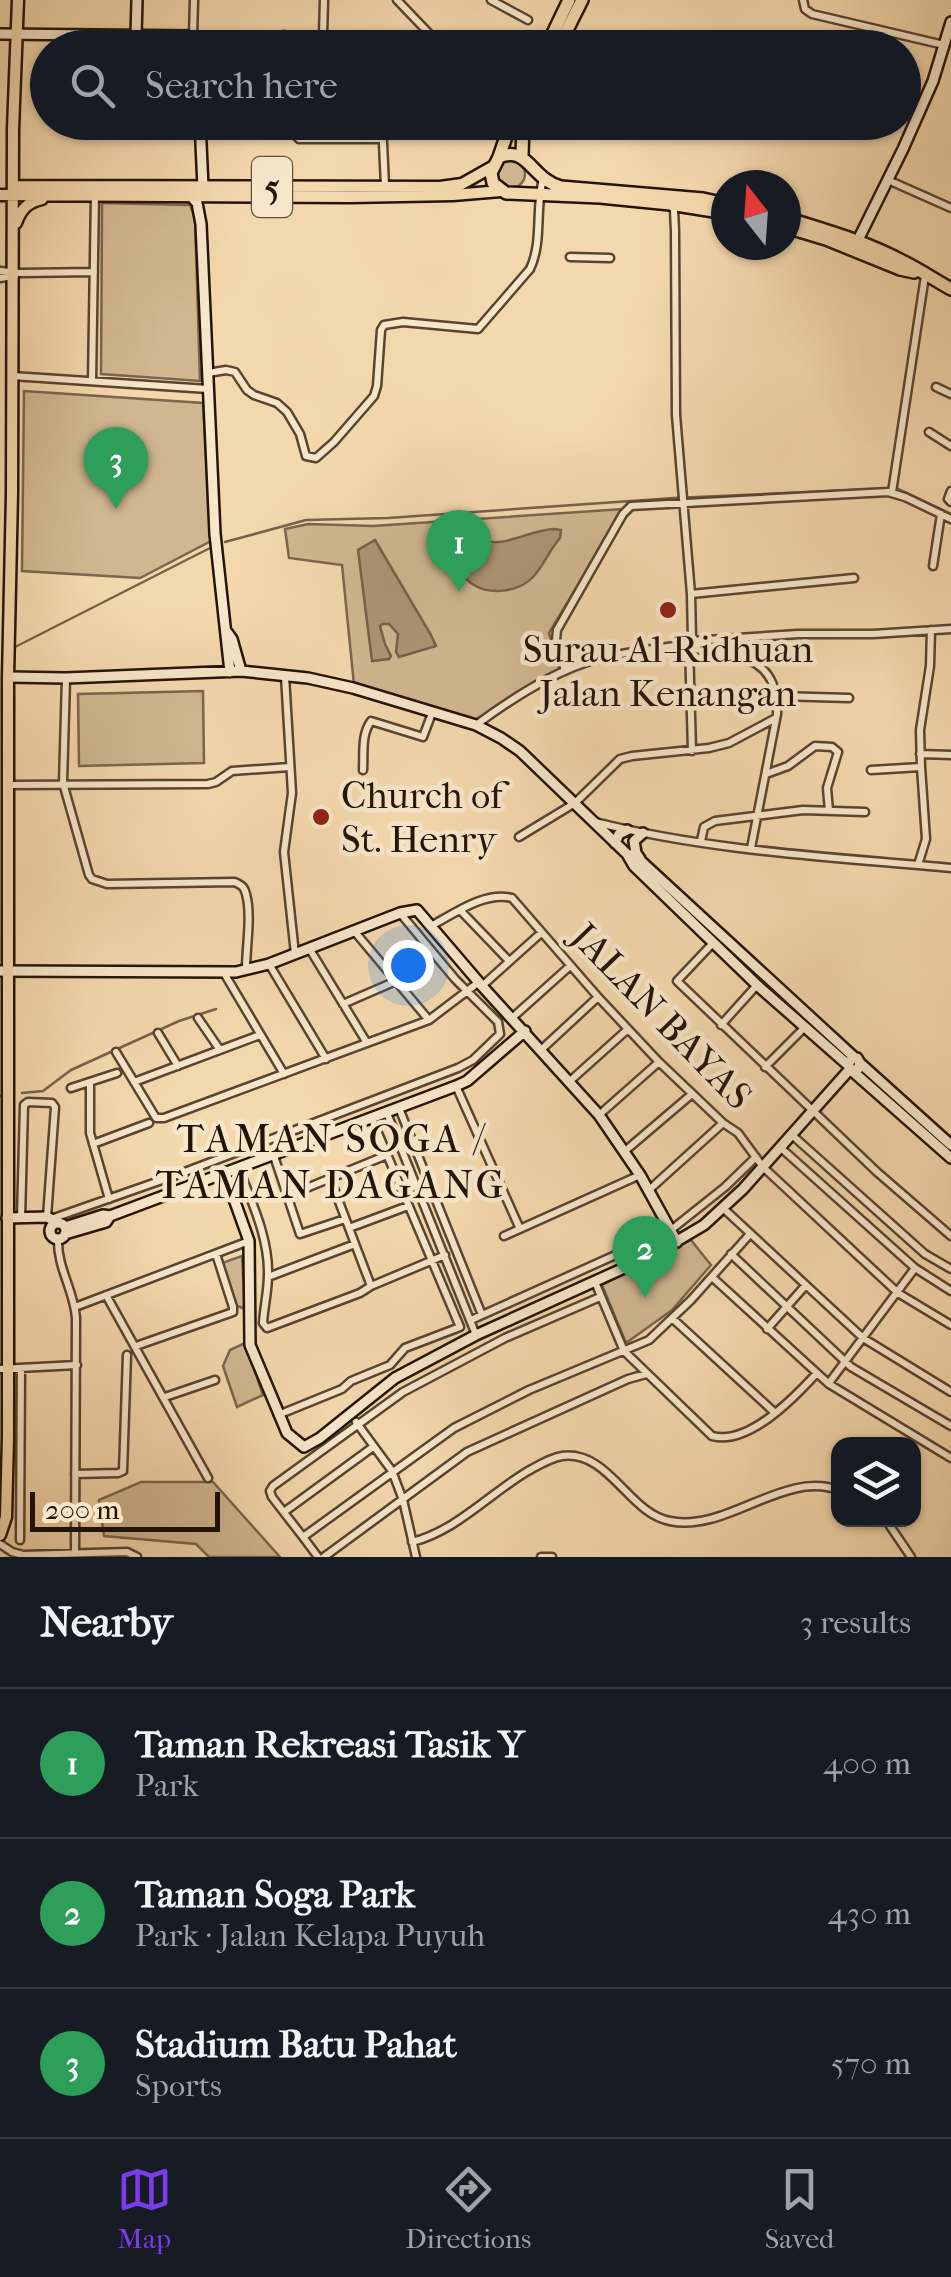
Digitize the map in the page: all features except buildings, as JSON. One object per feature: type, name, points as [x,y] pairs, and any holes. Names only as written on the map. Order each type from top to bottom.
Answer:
[{"type":"highway","points":[[555,30],[570,0]]},
{"type":"highway","points":[[567,30],[582,0]]},
{"type":"highway","points":[[501,190],[491,178],[504,140]]},
{"type":"highway","points":[[517,192],[530,179],[524,140]]},
{"type":"highway","name":"5","points":[[495,162],[510,153],[526,162]]},
{"type":"highway","points":[[526,162],[543,179]]},
{"type":"highway","name":"5","points":[[543,179],[562,187],[711,210]]},
{"type":"highway","name":"5","points":[[501,190],[711,203]]},
{"type":"highway","points":[[801,224],[905,262],[951,290]]},
{"type":"highway","points":[[801,231],[855,245]]},
{"type":"main road","points":[[2,1530],[3,1232],[7,1218],[3,972],[8,785],[8,677],[4,660],[12,376],[6,317],[13,233],[18,0]]},
{"type":"main road","name":"5","points":[[13,190],[455,186],[470,181],[495,162]]},
{"type":"main road","points":[[0,194],[13,190]]},
{"type":"main road","name":"5","points":[[13,190],[63,195],[453,195],[501,190]]},
{"type":"main road","points":[[13,233],[26,206],[35,200],[63,195]]},
{"type":"street","points":[[136,0],[136,30]]},
{"type":"street","points":[[193,30],[194,0]]},
{"type":"street","points":[[323,30],[324,0]]},
{"type":"street","points":[[398,0],[426,30]]},
{"type":"street","points":[[803,0],[805,9],[812,14],[880,30]]},
{"type":"street","points":[[497,2],[528,20]]},
{"type":"street","points":[[921,107],[951,22]]},
{"type":"street","points":[[0,34],[30,34]]},
{"type":"street","points":[[921,40],[944,45]]},
{"type":"street","points":[[201,140],[203,186]]},
{"type":"street","points":[[383,140],[385,187]]},
{"type":"street","points":[[855,245],[906,140]]},
{"type":"street","points":[[208,373],[235,372],[254,396],[277,403],[293,422],[306,456],[311,459],[321,454],[374,396],[380,330],[384,324],[403,322],[478,329],[530,268],[535,257],[543,179]]},
{"type":"street","points":[[888,180],[951,208]]},
{"type":"street","points":[[92,381],[95,195]]},
{"type":"street","points":[[190,195],[197,203],[202,224],[216,534],[235,671]]},
{"type":"street","points":[[202,224],[212,195]]},
{"type":"street","points":[[675,231],[676,202]]},
{"type":"street","points":[[676,202],[675,398],[691,594],[692,751]]},
{"type":"street","points":[[677,221],[695,207]]},
{"type":"street","points":[[570,257],[610,258]]},
{"type":"street","points":[[9,274],[94,272]]},
{"type":"street","points":[[892,488],[923,275]]},
{"type":"street","points":[[12,376],[208,389]]},
{"type":"street","points":[[936,387],[951,394]]},
{"type":"street","points":[[929,432],[951,446]]},
{"type":"street","points":[[566,671],[556,640],[557,630],[631,506],[682,498],[892,488],[951,519]]},
{"type":"street","points":[[951,491],[951,502]]},
{"type":"street","points":[[933,566],[940,514]]},
{"type":"street","points":[[691,594],[854,578]]},
{"type":"street","points":[[476,725],[566,671],[627,652],[798,634],[951,629]]},
{"type":"street","points":[[918,865],[926,839],[920,754],[931,630]]},
{"type":"street","points":[[690,644],[749,658],[769,674],[778,696],[751,848]]},
{"type":"street","points":[[8,677],[235,671],[284,675],[353,688],[430,718],[476,725],[520,751],[757,985],[804,1028],[951,1146]]},
{"type":"street","points":[[284,675],[292,794],[284,852],[295,954]]},
{"type":"street","points":[[66,678],[63,783],[92,879],[107,884],[235,882],[246,892],[246,970]]},
{"type":"street","points":[[778,696],[849,698]]},
{"type":"street","points":[[364,770],[364,742],[370,721],[423,738],[430,718]]},
{"type":"street","points":[[518,837],[575,804],[620,759],[729,743],[776,718]]},
{"type":"street","points":[[766,774],[788,766],[815,746],[832,747],[838,752],[827,788],[829,811]]},
{"type":"street","points":[[920,754],[951,755]]},
{"type":"street","points":[[8,785],[208,784],[232,771],[290,767]]},
{"type":"street","points":[[872,770],[920,768]]},
{"type":"street","points":[[701,841],[704,826],[709,823],[803,810],[865,812]]},
{"type":"street","points":[[594,822],[751,848],[951,868]]},
{"type":"street","points":[[615,843],[619,834],[627,830]]},
{"type":"street","points":[[643,833],[634,841],[643,863]]},
{"type":"street","points":[[626,854],[643,863],[951,1158]]},
{"type":"street","name":"JALAN BAYAS","points":[[460,910],[500,896],[512,898],[628,1030],[738,1133],[763,1167],[898,1292],[951,1325]]},
{"type":"street","points":[[3,972],[224,974],[269,964],[417,910],[600,1114],[677,1242]]},
{"type":"street","points":[[431,926],[460,910],[509,962]]},
{"type":"street","points":[[57,1227],[109,1199],[465,1065],[500,1034],[498,1022],[456,978],[404,912]]},
{"type":"street","points":[[355,932],[429,1020]]},
{"type":"street","points":[[116,1052],[156,1118],[164,1118],[429,1020],[481,984],[542,933]]},
{"type":"street","points":[[713,943],[677,982],[877,1172],[951,1236]]},
{"type":"street","points":[[309,948],[367,1043]]},
{"type":"street","points":[[269,964],[326,1058]]},
{"type":"street","points":[[512,1018],[570,966]]},
{"type":"street","points":[[456,978],[468,969]]},
{"type":"street","points":[[224,974],[284,1074]]},
{"type":"street","points":[[343,1004],[396,981]]},
{"type":"street","points":[[721,1025],[757,985]]},
{"type":"street","points":[[542,1049],[598,997]]},
{"type":"street","points":[[198,1018],[220,1050]]},
{"type":"street","points":[[765,1066],[804,1028]]},
{"type":"street","points":[[570,1082],[628,1030]]},
{"type":"street","points":[[7,1218],[57,1227],[106,1222],[110,1216],[456,1086],[525,1031]]},
{"type":"street","points":[[158,1033],[178,1066]]},
{"type":"street","points":[[134,1082],[260,1035]]},
{"type":"street","points":[[600,1114],[659,1062]]},
{"type":"street","points":[[224,1174],[249,1241],[250,1345],[287,1433],[304,1447],[395,1378],[476,1335],[677,1242],[724,1208],[853,1065]]},
{"type":"street","points":[[71,1088],[117,1073]]},
{"type":"street","points":[[90,1082],[90,1134],[109,1199]]},
{"type":"street","points":[[456,1086],[520,1229]]},
{"type":"street","points":[[625,1150],[692,1094]]},
{"type":"street","points":[[20,1218],[25,1103],[52,1103],[56,1107],[59,1261],[76,1307],[74,1554]]},
{"type":"street","points":[[399,1108],[482,1315]]},
{"type":"street","points":[[387,1113],[476,1335]]},
{"type":"street","points":[[278,1415],[390,1366],[405,1348],[460,1326],[372,1118]]},
{"type":"street","points":[[322,1120],[329,1134]]},
{"type":"street","points":[[92,1144],[150,1122]]},
{"type":"street","points":[[649,1190],[724,1123]]},
{"type":"street","points":[[792,1135],[926,1254],[951,1270]]},
{"type":"street","points":[[781,1148],[915,1268],[951,1292]]},
{"type":"street","points":[[287,1196],[386,1155]]},
{"type":"street","points":[[274,1156],[300,1234],[408,1206]]},
{"type":"street","points":[[470,1320],[671,1230],[713,1198],[756,1156]]},
{"type":"street","points":[[240,1168],[264,1236],[268,1277],[263,1323],[269,1328],[445,1255]]},
{"type":"street","points":[[182,1173],[187,1189]]},
{"type":"street","points":[[504,1236],[640,1175]]},
{"type":"street","points":[[330,1178],[371,1286]]},
{"type":"street","points":[[724,1208],[863,1338],[951,1392]]},
{"type":"street","points":[[304,1537],[454,1428],[649,1340],[750,1234]]},
{"type":"street","points":[[76,1307],[249,1241]]},
{"type":"street","points":[[268,1277],[356,1244]]},
{"type":"street","points":[[136,1346],[233,1312],[216,1254]]},
{"type":"street","points":[[731,1254],[845,1362],[951,1426]]},
{"type":"street","points":[[828,1384],[915,1268]]},
{"type":"street","points":[[712,1277],[828,1384],[951,1458]]},
{"type":"street","points":[[595,1282],[624,1352],[712,1436],[734,1437],[796,1396],[816,1374]]},
{"type":"street","points":[[767,1329],[805,1286]]},
{"type":"street","points":[[106,1295],[208,1478]]},
{"type":"street","points":[[600,1297],[505,1338],[403,1392],[273,1486],[272,1497],[321,1557],[467,1452],[646,1374]]},
{"type":"street","points":[[672,1319],[774,1412]]},
{"type":"street","points":[[75,1474],[123,1470],[127,1355]]},
{"type":"street","points":[[4,1369],[76,1365]]},
{"type":"street","points":[[20,1540],[22,1368]]},
{"type":"street","points":[[165,1397],[215,1380]]},
{"type":"street","points":[[349,1413],[392,1471],[416,1557]]},
{"type":"street","points":[[284,1512],[374,1447]]},
{"type":"street","points":[[412,1542],[437,1534],[522,1475],[561,1456],[593,1462],[656,1517],[671,1522],[699,1522],[797,1488],[831,1489]]},
{"type":"street","points":[[891,1527],[911,1557]]},
{"type":"street","points":[[0,1544],[18,1555],[127,1552],[137,1557]]},
{"type":"street","points":[[541,1557],[552,1557]]},
{"type":"shaded area","points":[[511,160],[521,164],[525,174],[521,184],[511,188],[501,184],[497,174],[501,164]]},
{"type":"shaded area","points":[[102,203],[190,205],[195,217],[200,381],[101,374]]},
{"type":"shaded area","points":[[24,391],[203,403],[211,541],[140,578],[22,571]]},
{"type":"shaded area","points":[[624,509],[549,633],[559,669],[473,721],[354,685],[342,565],[289,558],[285,529],[308,524],[373,526]]},
{"type":"shaded area","points":[[561,530],[560,538],[537,572],[521,586],[505,590],[481,588],[469,581],[441,542],[442,537],[456,535],[498,542]]},
{"type":"shaded area","points":[[375,540],[436,646],[399,657],[398,634],[389,624],[382,624],[391,656],[372,661],[358,550]]},
{"type":"shaded area","points":[[203,691],[204,763],[79,766],[78,694]]},
{"type":"shaded area","points":[[691,1240],[711,1265],[672,1310],[626,1343],[602,1285]]},
{"type":"shaded area","points":[[242,1256],[245,1309],[235,1305],[222,1263]]},
{"type":"shaded area","points":[[245,1343],[263,1395],[237,1407],[223,1366],[230,1350]]},
{"type":"shaded area","points":[[141,1482],[213,1482],[280,1557],[209,1557],[196,1544],[104,1536],[99,1500]]},
{"type":"waterway","points":[[225,542],[306,520],[896,488],[951,514]]},
{"type":"waterway","points":[[15,647],[212,547]]},
{"type":"waterway","points":[[22,1093],[43,1091],[71,1070],[179,1021],[216,1009]]},
{"type":"place","name":"Stadium Batu Pahat","points":[[116,509]]},
{"type":"place","name":"Taman Rekreasi Tasik Y","points":[[459,592]]},
{"type":"place","name":"Surau Al-Ridhuan Jalan Kenangan","points":[[668,610]]},
{"type":"place","name":"Church of St. Henry","points":[[321,817]]},
{"type":"place","name":"Taman Soga Park","points":[[645,1298]]},
{"type":"district","name":"TAMAN SOGA / TAMAN DAGANG","points":[[331,1161]]}]
